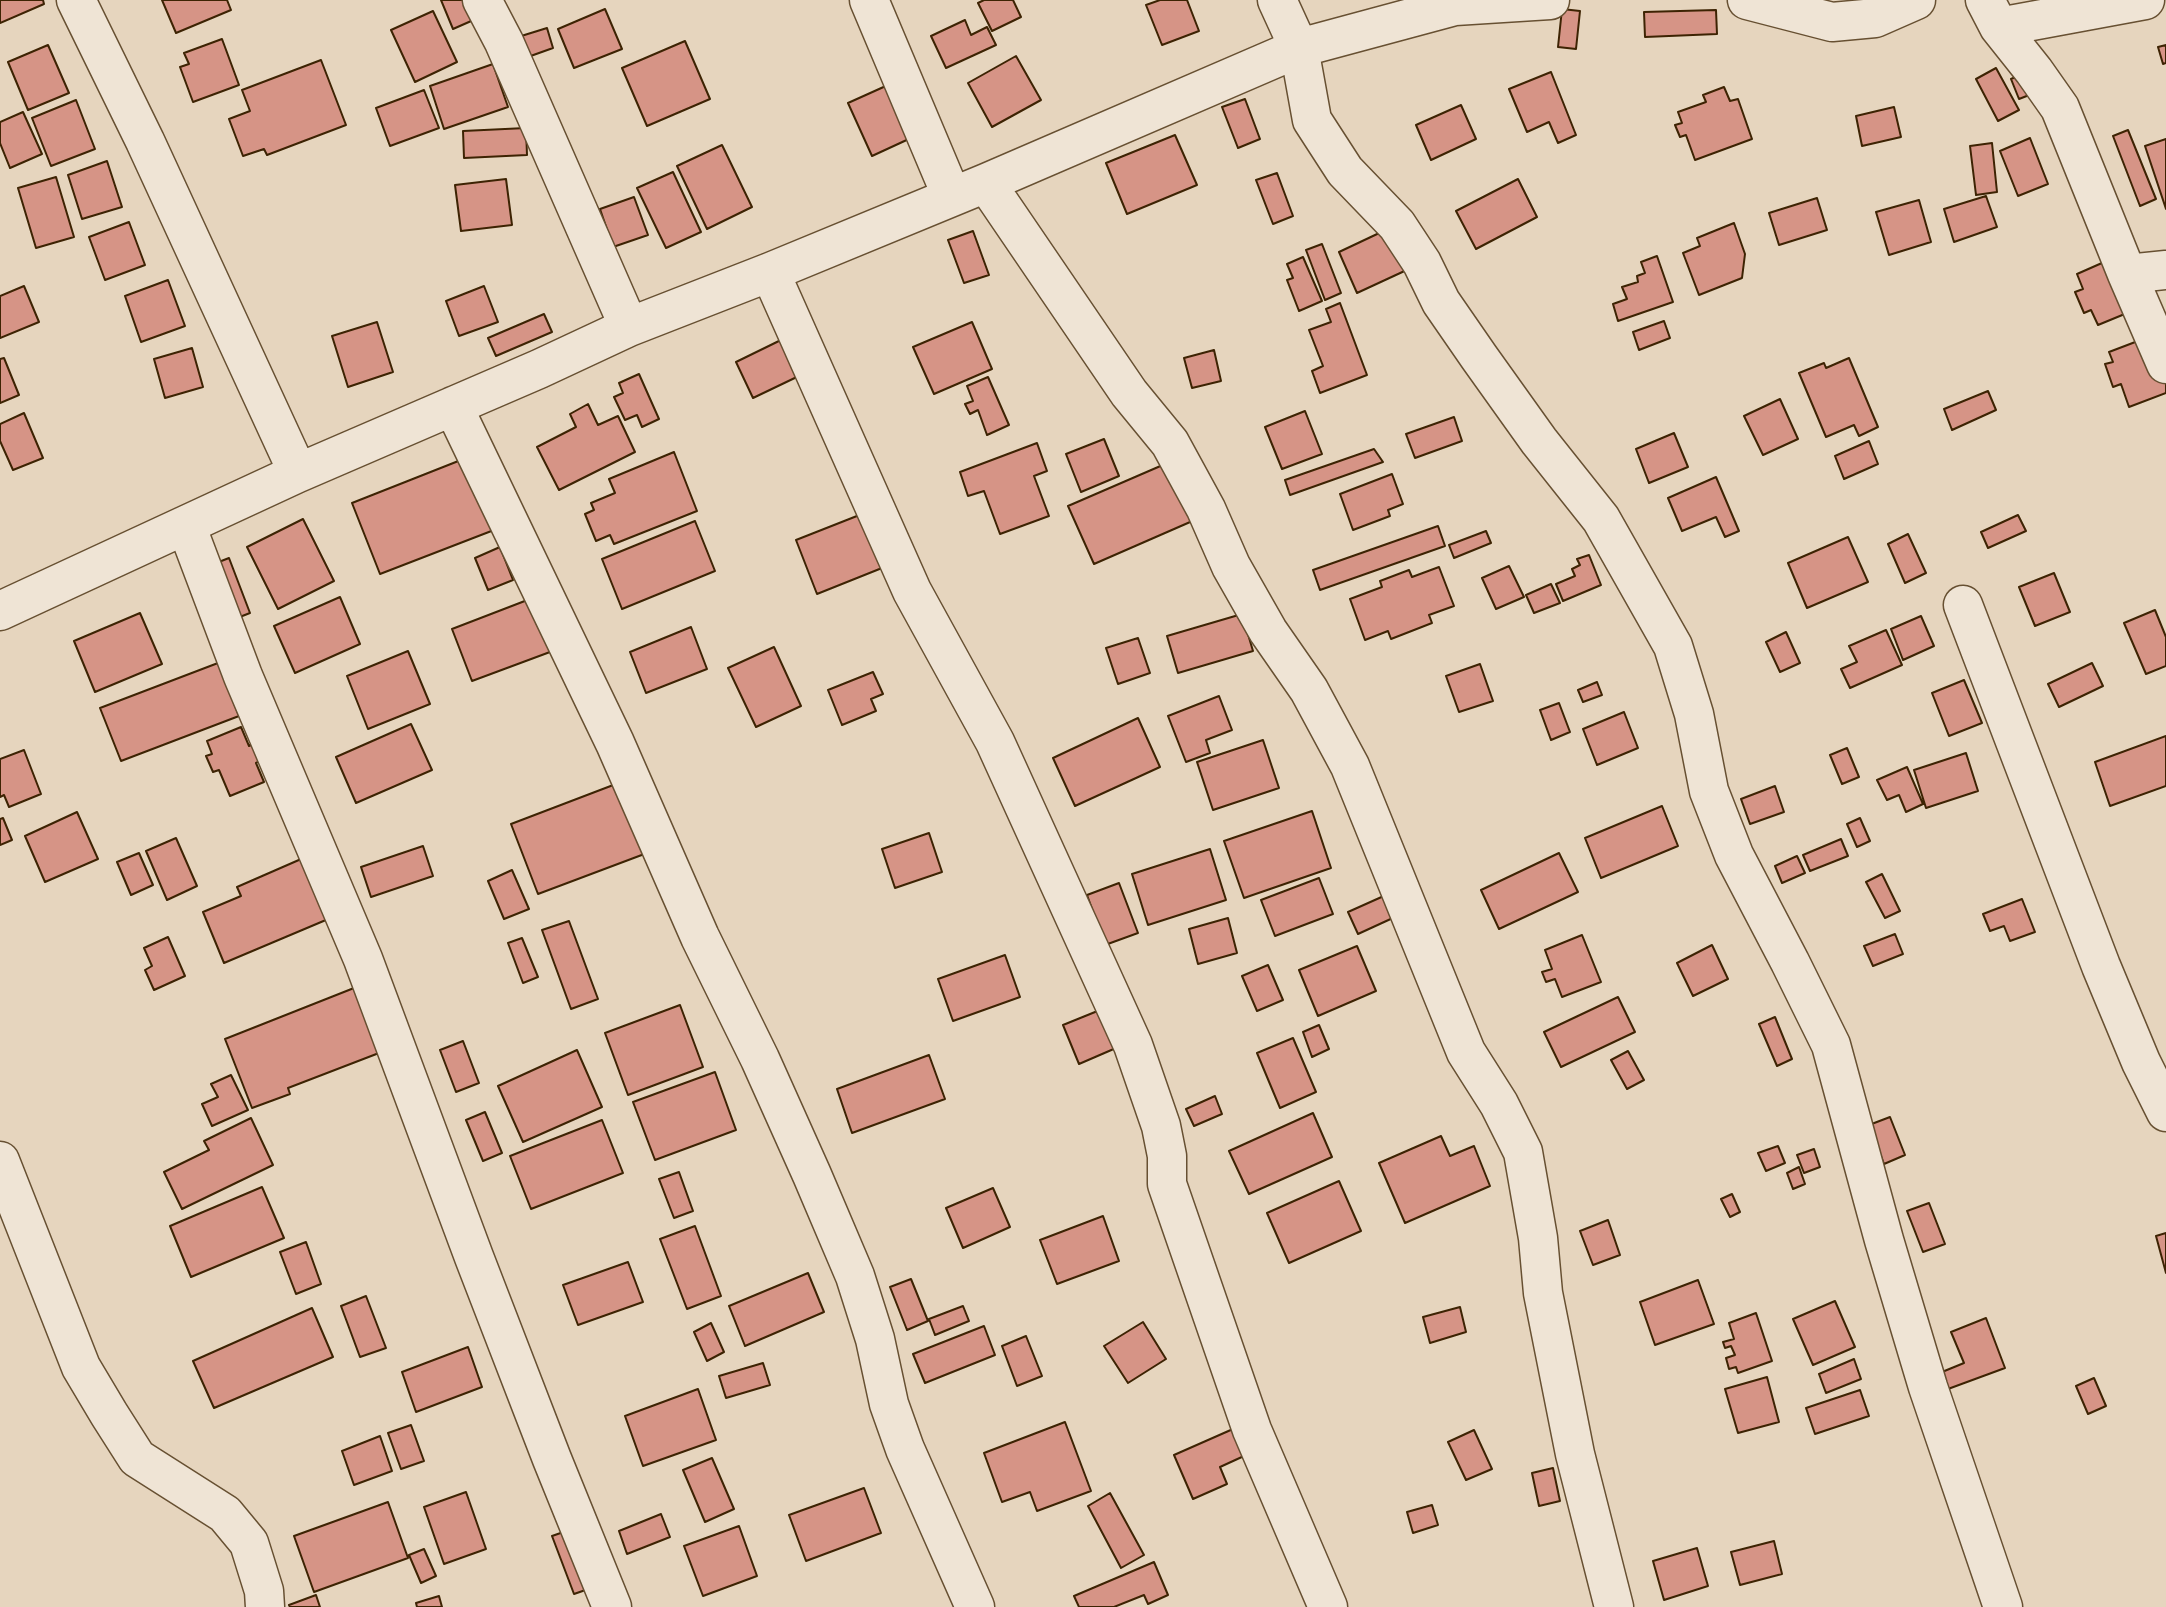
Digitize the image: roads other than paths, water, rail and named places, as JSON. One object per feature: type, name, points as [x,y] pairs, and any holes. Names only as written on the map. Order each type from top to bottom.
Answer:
[{"type":"street","points":[[76,0],[145,141],[298,473]]},
{"type":"street","points":[[482,0],[504,42],[629,327]]},
{"type":"street","points":[[869,0],[969,190],[1170,443],[1206,509],[1231,566],[1268,631],[1309,690],[1350,766],[1466,1052],[1499,1104],[1522,1152],[1538,1238],[1545,1306],[1576,1454],[1614,1607]]},
{"type":"street","points":[[1277,0],[1299,48],[1312,120],[1345,171],[1397,225],[1422,263],[1441,302],[1539,441],[1601,519],[1673,646],[1694,714],[1709,791],[1734,855],[1831,1045],[1884,1240],[1928,1387],[2003,1607]]},
{"type":"street","points":[[0,611],[298,473],[629,327],[969,190],[1299,48],[1455,6],[1550,0]]},
{"type":"street","points":[[1747,0],[1832,22],[1875,18],[1916,0]]},
{"type":"street","points":[[1992,13],[2145,0]]},
{"type":"street","points":[[1992,13],[2060,108],[2166,364]]},
{"type":"street","points":[[2127,274],[2166,270]]},
{"type":"street","points":[[770,272],[912,591],[995,742],[1133,1045],[1161,1126],[1167,1156],[1167,1184],[1251,1430],[1328,1607]]},
{"type":"street","points":[[453,406],[615,743],[700,937],[761,1059],[802,1152],[855,1276],[874,1339],[889,1404],[905,1449],[975,1607]]},
{"type":"street","points":[[186,525],[243,676],[363,959],[474,1257],[612,1607]]},
{"type":"street","points":[[1963,605],[2101,966],[2141,1062],[2166,1112]]},
{"type":"street","points":[[0,1161],[81,1367],[108,1414],[137,1458],[225,1514],[249,1544],[264,1591],[265,1607]]}]
